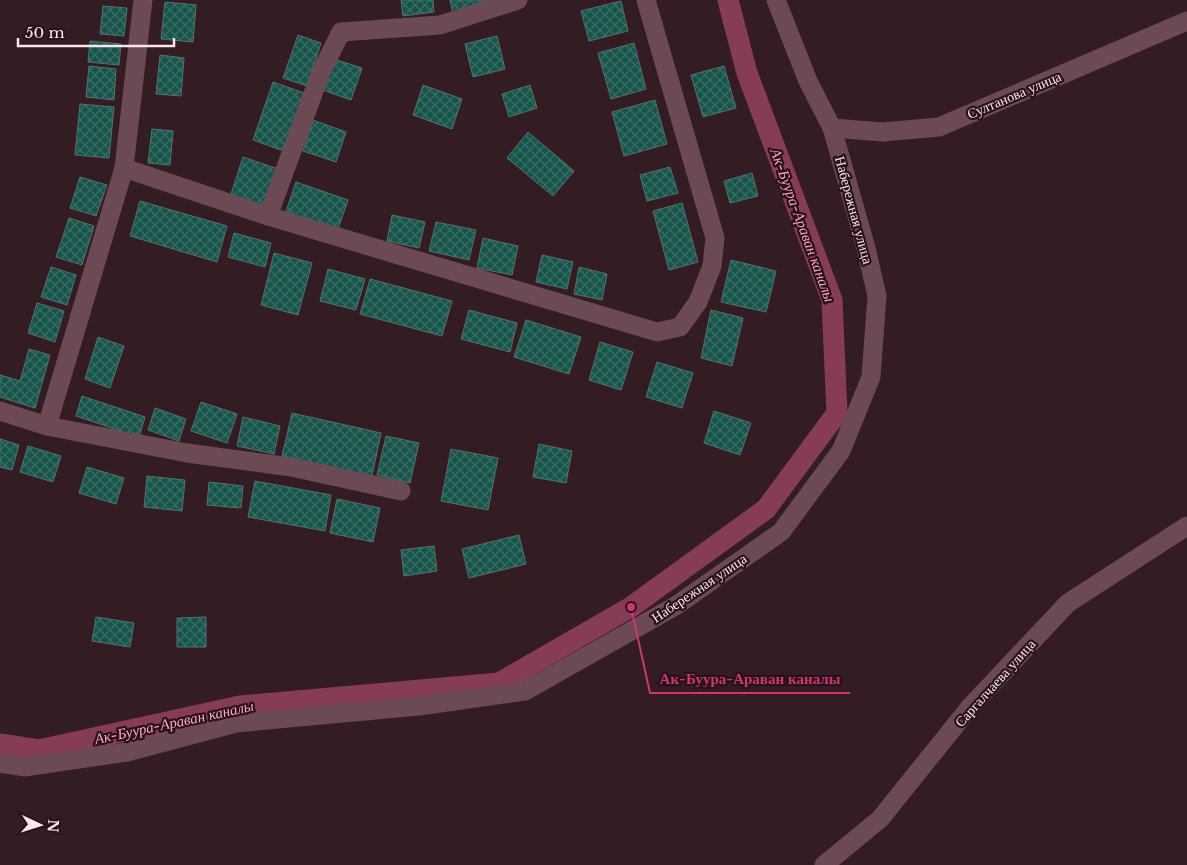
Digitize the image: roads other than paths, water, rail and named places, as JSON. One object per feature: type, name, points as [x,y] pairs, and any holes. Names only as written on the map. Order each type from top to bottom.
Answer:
[{"type":"street","points":[[47,426],[124,168],[143,0]]},
{"type":"street","points":[[268,216],[321,72],[341,32],[440,26],[518,0]]},
{"type":"street","points":[[124,168],[268,216],[657,332],[680,327],[698,302],[712,266],[715,238],[646,0]]},
{"type":"street","name":"Набережная улица","points":[[0,763],[24,767],[127,752],[236,723],[419,706],[525,691],[677,605],[781,532],[841,451],[871,377],[877,296],[866,248],[832,128],[808,81],[776,0]]},
{"type":"street","name":"Султанова улица","points":[[832,128],[883,132],[939,127],[1187,21]]},
{"type":"street","points":[[0,411],[47,426],[187,453],[291,467],[401,491]]},
{"type":"street","name":"Саргалчаева улица","points":[[824,865],[880,819],[970,708],[1068,603],[1187,526]]},
{"type":"waterway","name":"Ак-Буура-Араван каналы","points":[[0,744],[39,750],[240,706],[499,683],[631,607],[766,509],[837,413],[832,300],[747,73],[728,0]]},
{"type":"place","name":"Ак-Буура-Араван каналы","points":[[631,607]]}]
